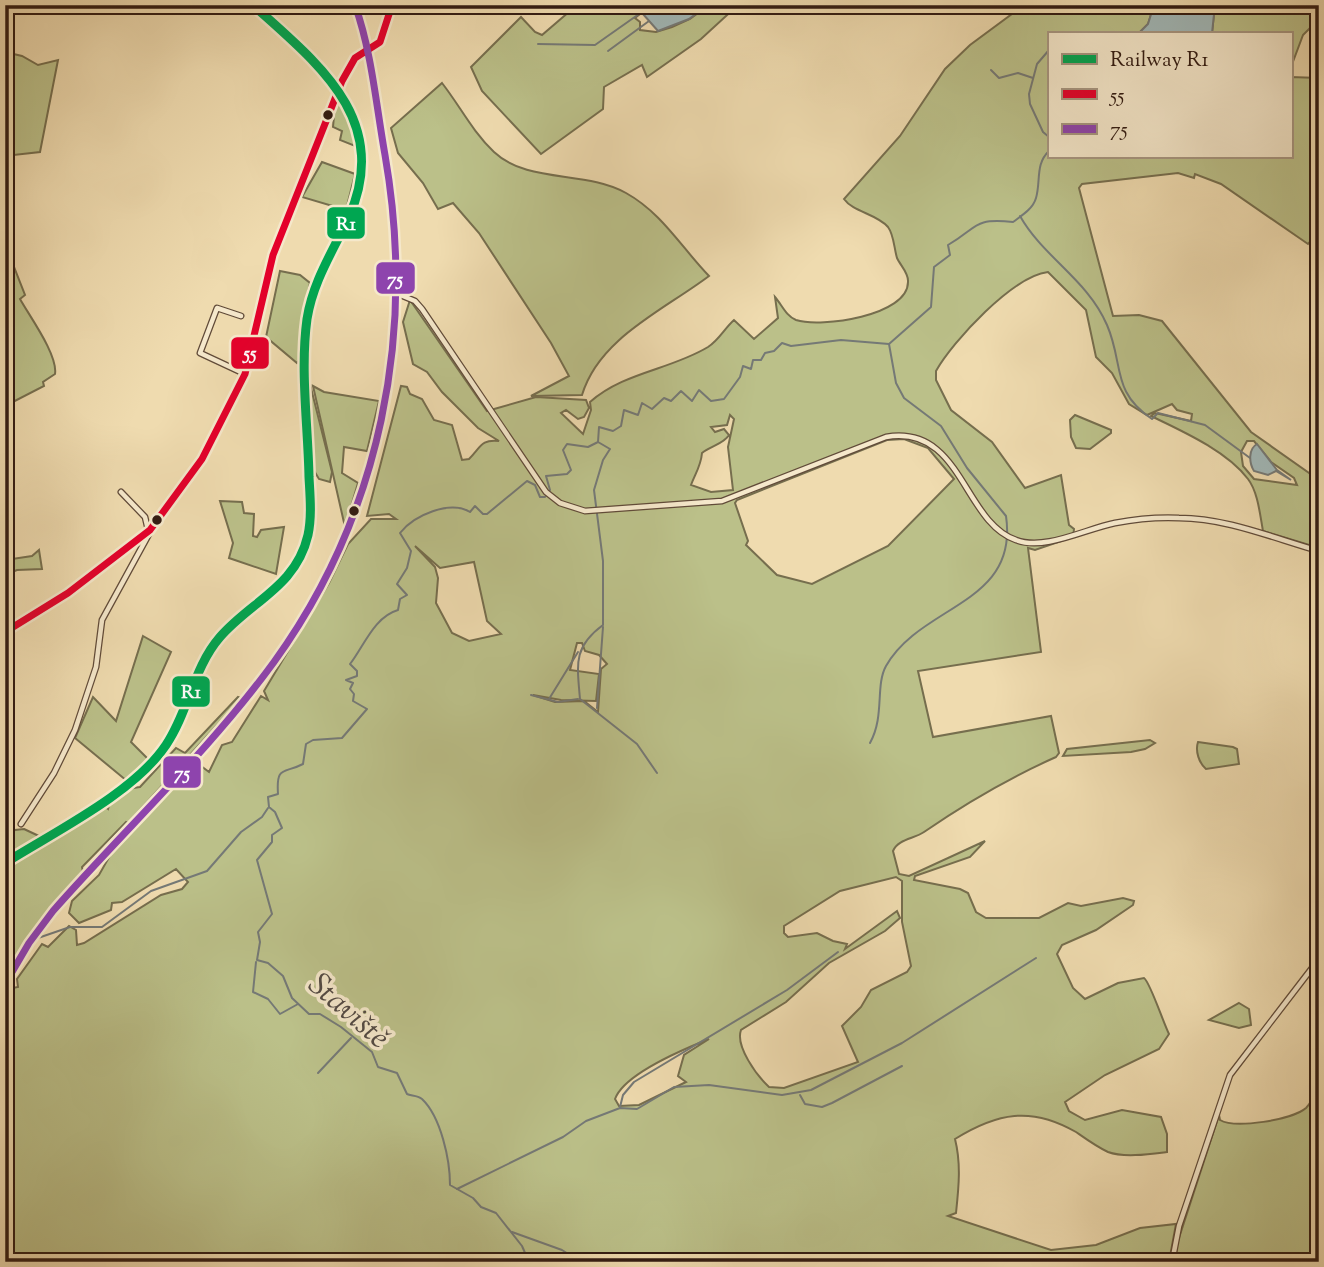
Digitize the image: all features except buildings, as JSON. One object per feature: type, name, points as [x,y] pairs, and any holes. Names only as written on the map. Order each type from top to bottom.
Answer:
[{"type":"main road","points":[[5,984],[45,921],[240,705],[274,663],[312,605],[347,533],[375,452],[387,401],[398,294],[393,206],[368,51],[355,5]]},
{"type":"street","points":[[21,824],[54,773],[75,730],[96,667],[102,621],[150,530],[202,459],[245,374],[273,255],[285,221],[308,172],[346,74],[355,58],[382,39],[392,5]]},
{"type":"street","points":[[398,294],[415,301],[422,309],[546,492],[568,507],[585,511],[716,502],[886,437],[901,435],[914,436],[938,450],[992,524],[1016,540],[1040,542],[1114,523],[1180,517],[1212,521],[1319,551]]},
{"type":"street","points":[[241,316],[218,308],[200,354],[245,374]]},
{"type":"street","points":[[121,492],[145,517],[150,530]]},
{"type":"street","points":[[5,632],[68,593],[150,530]]},
{"type":"street","points":[[1171,1262],[1179,1226],[1230,1075],[1319,958]]},
{"type":"green space","points":[[577,5],[627,5],[621,14],[629,5],[641,5],[640,14],[635,18],[640,22],[640,30],[656,32],[690,19],[709,5],[738,5],[701,39],[647,77],[642,65],[604,87],[603,109],[541,154],[482,91],[471,67],[521,17],[535,32],[542,35]]},
{"type":"green space","points":[[1024,5],[1154,5],[1148,24],[1140,32],[1048,32],[1048,158],[1292,158],[1292,77],[1319,78],[1319,230],[1308,244],[1221,184],[1195,174],[1194,178],[1178,173],[1082,184],[1079,188],[1113,316],[1139,315],[1162,321],[1251,432],[1319,480],[1319,548],[1263,531],[1254,490],[1239,469],[1203,443],[1151,416],[1155,413],[1191,421],[1192,414],[1177,410],[1172,404],[1147,415],[1129,404],[1112,373],[1096,357],[1086,310],[1048,272],[1018,285],[985,312],[956,343],[936,371],[936,380],[951,410],[992,442],[1025,488],[1061,475],[1069,525],[1074,529],[1073,537],[1035,550],[1028,548],[1041,652],[918,671],[933,737],[1051,716],[1059,753],[895,847],[893,851],[899,874],[909,876],[985,841],[970,857],[915,876],[914,880],[968,893],[976,912],[986,918],[1039,918],[1068,903],[1081,906],[1123,898],[1134,901],[1133,905],[1096,930],[1062,945],[1057,954],[1073,988],[1085,999],[1118,983],[1144,978],[1169,1034],[1159,1049],[1105,1075],[1065,1102],[1069,1111],[1085,1120],[1122,1110],[1161,1117],[1167,1134],[1167,1152],[1114,1154],[1076,1132],[1044,1118],[1014,1116],[985,1123],[955,1139],[959,1166],[958,1193],[956,1213],[948,1216],[1051,1250],[1096,1245],[1140,1228],[1176,1224],[1169,1262],[5,1262],[12,1246],[11,1238],[5,1235],[7,989],[18,987],[17,979],[42,944],[48,947],[69,926],[76,930],[77,945],[84,943],[161,895],[182,889],[188,882],[176,869],[122,902],[112,903],[111,910],[79,923],[69,913],[72,901],[99,875],[112,852],[197,763],[209,772],[222,745],[232,742],[261,696],[268,700],[264,691],[329,583],[348,544],[371,519],[396,519],[389,514],[367,516],[401,386],[407,387],[410,394],[422,399],[434,420],[452,425],[462,460],[469,459],[485,443],[499,441],[478,428],[442,392],[427,372],[413,364],[403,322],[410,300],[487,411],[536,397],[586,400],[589,408],[584,417],[578,419],[566,410],[561,413],[583,434],[591,410],[590,402],[603,392],[632,377],[708,347],[734,320],[754,339],[778,318],[775,297],[793,318],[808,322],[842,320],[879,311],[904,294],[907,275],[897,258],[888,227],[844,199],[900,136],[945,69],[970,45]],"holes":[[[730,415],[734,419],[728,447],[733,490],[711,492],[691,485],[702,453],[724,441],[729,435],[724,429],[715,432],[711,427],[727,425]],[[904,439],[928,448],[954,479],[888,546],[812,584],[777,575],[746,545],[748,541],[735,503],[737,500],[887,440]],[[1247,441],[1254,441],[1271,462],[1294,478],[1297,485],[1254,479],[1243,466],[1241,452]],[[415,546],[440,568],[474,562],[487,621],[501,634],[469,641],[452,633],[436,603],[438,578],[435,567]],[[577,643],[582,643],[585,651],[599,655],[607,664],[601,669],[598,712],[584,701],[555,702],[533,695],[561,700],[596,701],[599,674],[570,670]],[[896,877],[902,881],[902,922],[911,966],[907,972],[871,990],[861,1007],[842,1026],[858,1062],[784,1088],[769,1087],[744,1052],[741,1030],[786,1002],[829,963],[885,931],[900,918],[897,911],[845,949],[847,944],[817,933],[788,937],[784,933],[784,926],[840,891]],[[709,1039],[684,1055],[678,1076],[686,1082],[639,1105],[619,1106],[615,1099],[630,1080],[656,1063]]]},
{"type":"green space","points":[[1215,5],[1315,5],[1316,22],[1303,35],[1292,64],[1292,32],[1212,32]]},
{"type":"green space","points":[[5,52],[22,56],[38,65],[58,60],[40,152],[5,156]]},
{"type":"green space","points":[[442,83],[479,136],[494,152],[523,169],[593,181],[626,193],[661,220],[709,276],[618,341],[590,375],[582,395],[531,396],[569,376],[551,343],[479,233],[453,203],[438,209],[423,183],[398,153],[391,128]]},
{"type":"green space","points":[[339,97],[349,116],[355,146],[340,140],[342,131],[333,127],[335,105]]},
{"type":"green space","points":[[322,162],[355,174],[346,210],[302,197]]},
{"type":"green space","points":[[5,244],[25,295],[20,299],[48,347],[55,374],[43,382],[44,386],[5,406]]},
{"type":"green space","points":[[280,271],[300,275],[310,283],[301,324],[302,357],[297,363],[266,337]]},
{"type":"green space","points":[[309,380],[332,472],[330,482],[319,479],[313,469]]},
{"type":"green space","points":[[313,386],[324,392],[379,401],[367,451],[344,447],[342,473],[358,483],[345,527]]},
{"type":"green space","points":[[1075,415],[1111,430],[1111,433],[1090,449],[1076,448],[1071,437],[1070,420]]},
{"type":"green space","points":[[220,501],[242,502],[244,513],[254,514],[253,536],[257,537],[261,530],[284,527],[276,574],[229,558],[233,543]]},
{"type":"green space","points":[[39,550],[42,569],[17,570],[5,575],[5,560],[32,556]]},
{"type":"green space","points":[[143,636],[171,652],[131,742],[150,761],[127,781],[75,738],[93,697],[116,721]]},
{"type":"green space","points":[[238,697],[241,698],[230,711],[128,823],[126,822],[82,867],[83,872],[34,929],[5,976],[5,866],[98,807],[103,805],[108,809],[112,800],[120,793],[140,787],[176,748],[185,753]]},
{"type":"green space","points":[[1150,740],[1155,743],[1145,749],[1131,752],[1063,756],[1067,749]]},
{"type":"green space","points":[[1198,742],[1237,749],[1239,764],[1206,769],[1198,757]]},
{"type":"green space","points":[[24,829],[41,837],[5,860],[5,839],[15,830]]},
{"type":"green space","points":[[1239,1003],[1249,1009],[1251,1025],[1239,1028],[1209,1020]]},
{"type":"green space","points":[[1319,1090],[1319,1262],[1175,1262],[1177,1244],[1219,1115],[1220,1120],[1238,1124],[1289,1116],[1306,1108]]},
{"type":"water","points":[[641,5],[708,5],[689,19],[658,31],[640,14]]},
{"type":"water","points":[[1154,5],[1215,5],[1212,32],[1140,32],[1148,24]]},
{"type":"water","points":[[1257,444],[1277,470],[1291,480],[1276,471],[1268,475],[1254,471],[1250,456]]},
{"type":"waterway","points":[[538,44],[595,45],[639,14]]},
{"type":"waterway","points":[[608,51],[649,21]]},
{"type":"waterway","name":"Staviště","points":[[1048,51],[1037,64],[1029,94],[1030,104],[1043,132],[1048,136]]},
{"type":"waterway","points":[[991,70],[999,78],[1018,73],[1033,78]]},
{"type":"waterway","name":"Staviště","points":[[529,1262],[522,1246],[496,1213],[481,1207],[473,1198],[450,1185],[443,1139],[429,1107],[422,1099],[407,1094],[397,1073],[378,1067],[372,1052],[341,1027],[320,1014],[309,1014],[292,998],[283,976],[268,963],[257,960],[260,942],[258,932],[272,914],[257,860],[272,842],[272,835],[282,828],[275,812],[269,807],[268,797],[278,794],[280,774],[303,764],[306,744],[313,740],[342,738],[367,709],[353,701],[354,694],[350,689],[353,683],[346,680],[357,676],[357,671],[350,664],[370,633],[382,619],[398,610],[400,599],[407,595],[397,584],[407,568],[411,551],[400,533],[406,526],[423,515],[443,509],[470,512],[475,506],[483,514],[487,514],[527,481],[535,485],[540,497],[545,497],[550,490],[546,476],[567,474],[571,470],[563,450],[567,444],[588,447],[598,442],[599,427],[613,431],[621,426],[624,410],[638,415],[642,403],[652,409],[664,398],[671,401],[681,391],[692,401],[699,390],[711,401],[724,399],[740,377],[743,366],[751,369],[753,360],[761,360],[765,353],[774,351],[782,343],[791,346],[841,340],[889,344],[931,307],[934,267],[950,255],[948,245],[977,225],[990,221],[1013,222],[1032,206],[1036,198],[1042,161],[1048,152]]},
{"type":"waterway","points":[[1020,216],[1041,244],[1099,309],[1112,339],[1124,388],[1139,409],[1152,419],[1158,413],[1205,425],[1250,458]]},
{"type":"waterway","points":[[870,743],[875,733],[881,683],[886,666],[902,645],[921,629],[983,586],[998,568],[1006,545],[1006,516],[967,468],[941,426],[904,398],[896,383],[889,344]]},
{"type":"waterway","points":[[598,442],[610,449],[603,460],[594,490],[603,561],[603,625],[586,641],[579,657],[580,699],[637,744],[657,773]]},
{"type":"waterway","points":[[597,708],[603,627]]},
{"type":"waterway","points":[[549,699],[578,652]]},
{"type":"waterway","points":[[531,695],[558,702],[578,699]]},
{"type":"waterway","points":[[38,938],[70,927],[102,927],[151,891],[207,871],[241,832],[262,817],[268,808]]},
{"type":"waterway","points":[[620,1107],[623,1095],[634,1082],[787,990],[838,952]]},
{"type":"waterway","points":[[457,1189],[563,1137],[586,1121],[620,1108],[637,1109],[674,1087],[709,1085],[782,1095],[811,1090],[902,1043],[1036,958]]},
{"type":"waterway","points":[[256,962],[253,992],[268,999],[280,1014],[298,1004]]},
{"type":"waterway","points":[[318,1073],[351,1038]]},
{"type":"waterway","points":[[800,1095],[805,1104],[822,1107],[902,1066]]},
{"type":"waterway","points":[[512,1232],[562,1250],[581,1262]]},
{"type":"rail line","name":"R1","points":[[5,863],[92,810],[152,763],[174,732],[211,649],[232,624],[283,581],[294,568],[308,535],[310,506],[304,378],[307,319],[319,279],[349,217],[360,182],[361,151],[354,122],[341,96],[301,49],[253,5]]},
{"type":"transit line","name":"75","points":[[5,984],[29,943],[53,911],[195,758],[274,662],[311,605],[341,545],[364,483],[381,420],[392,355],[396,288],[394,222],[385,155],[370,60],[355,5]]},
{"type":"transit line","name":"55","points":[[5,632],[68,593],[150,530],[202,459],[245,374],[273,255],[342,81],[355,58],[380,42],[392,5]]}]
